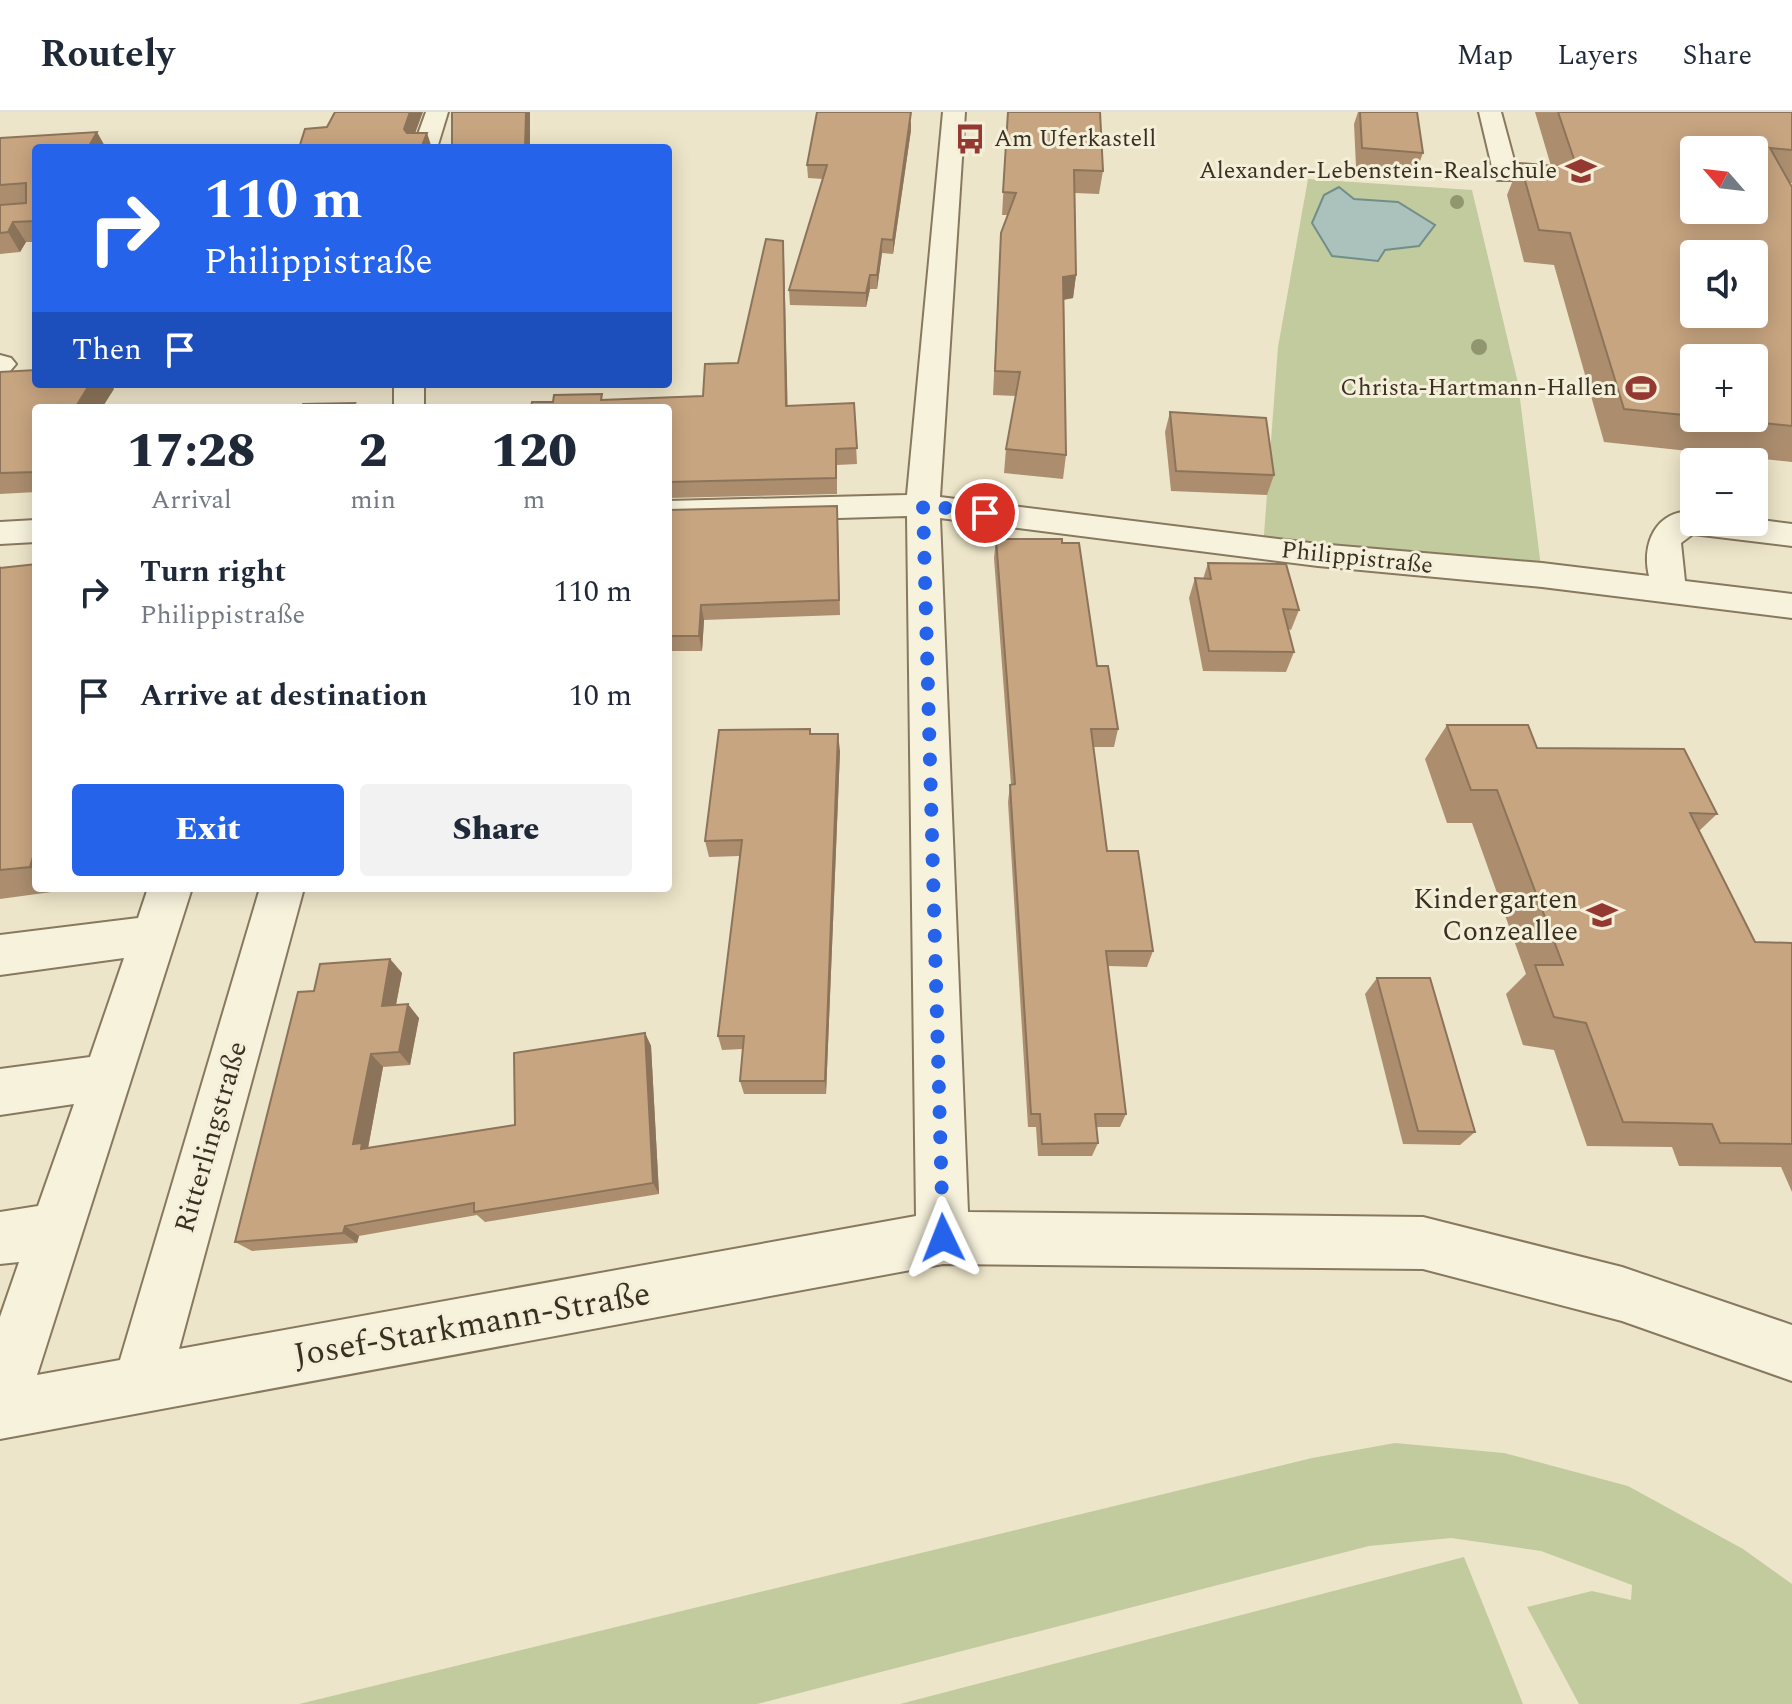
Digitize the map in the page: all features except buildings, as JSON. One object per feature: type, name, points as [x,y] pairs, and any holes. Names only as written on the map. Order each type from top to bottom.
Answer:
[{"type":"street","points":[[426,144],[437,112]]},
{"type":"street","points":[[943,1238],[923,505],[954,112]]},
{"type":"street","points":[[1490,112],[1506,175]]},
{"type":"street","name":"Philippistraße","points":[[672,512],[923,505],[1304,553],[1542,575],[1792,606]]},
{"type":"street","points":[[1670,590],[1664,567],[1664,539],[1686,522],[1792,535]]},
{"type":"street","points":[[0,533],[32,531]]},
{"type":"street","points":[[0,1400],[169,892]]},
{"type":"street","name":"Ritterlingstraße","points":[[141,1385],[281,892]]},
{"type":"street","points":[[0,955],[154,935]]},
{"type":"street","points":[[0,1092],[107,1077]]},
{"type":"street","points":[[0,1238],[55,1230]]},
{"type":"street","name":"Josef-Starkmann-Straße","points":[[0,1410],[943,1238],[1423,1243],[1622,1294],[1792,1353]]},
{"type":"green space","points":[[1308,179],[1472,190],[1518,383],[1542,575],[1263,548],[1278,347]]},
{"type":"green space","points":[[1395,1443],[1504,1453],[1628,1486],[1743,1549],[1792,1584],[1792,1704],[1579,1704],[1527,1607],[1592,1591],[1631,1600],[1632,1585],[1541,1551],[1451,1538],[1369,1546],[757,1704],[299,1704],[1312,1458]]},
{"type":"green space","points":[[1464,1557],[1523,1704],[900,1704]]},
{"type":"water","points":[[1339,187],[1354,199],[1398,202],[1435,225],[1419,246],[1385,250],[1378,261],[1332,256],[1312,223],[1324,195]]},
{"type":"place","name":"Am Uferkastell","points":[[970,139]]},
{"type":"place","name":"Alexander-Lebenstein-Realschule","points":[[1581,171]]},
{"type":"place","name":"Christa-Hartmann-Hallen","points":[[1641,388]]},
{"type":"place","name":"Kindergarten Conzeallee","points":[[1602,915]]},
{"type":"route","points":[[943,1238],[923,505],[985,513]]}]
